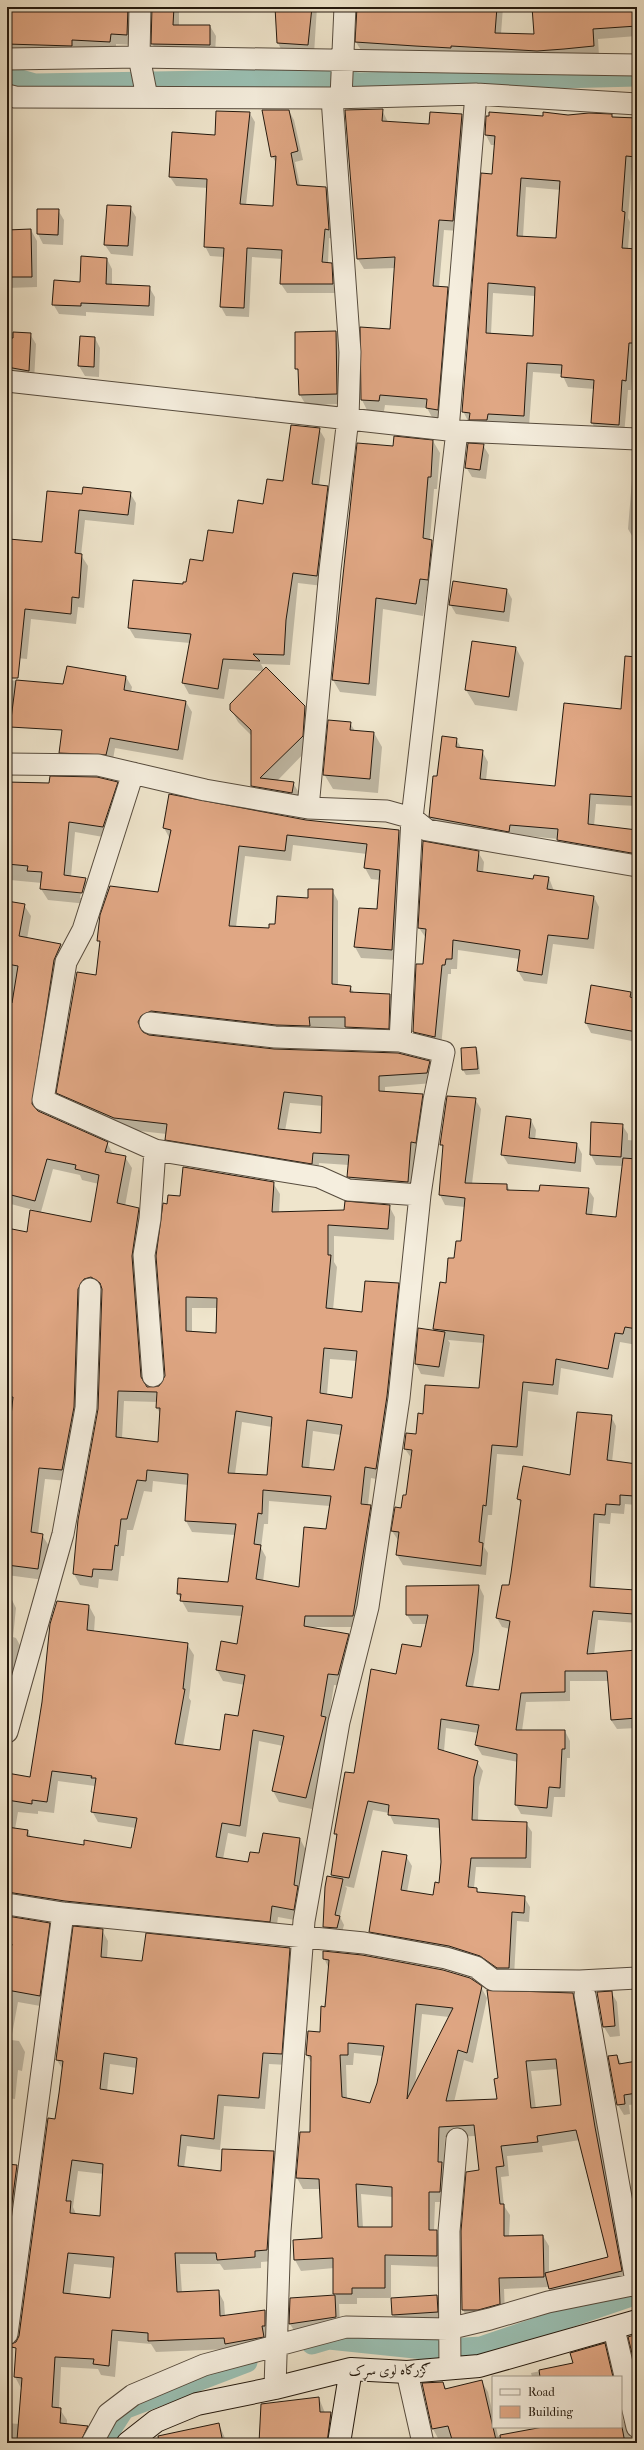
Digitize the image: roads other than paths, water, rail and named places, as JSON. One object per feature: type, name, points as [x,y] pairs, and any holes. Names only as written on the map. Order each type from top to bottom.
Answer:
[{"type":"street","points":[[140,7],[139,57],[147,97]]},
{"type":"street","points":[[308,808],[330,578],[348,418],[350,352],[336,98],[343,60],[345,7]]},
{"type":"street","points":[[7,59],[139,57],[637,65]]},
{"type":"street","points":[[7,95],[15,97],[336,98],[476,94],[637,104]]},
{"type":"street","points":[[400,1041],[412,818],[453,430],[476,94]]},
{"type":"street","points":[[7,381],[453,430],[637,439]]},
{"type":"street","points":[[7,764],[98,765],[205,790],[308,808],[387,811],[412,818],[427,830],[637,866]]},
{"type":"street","points":[[133,773],[83,930],[66,962],[43,1100],[155,1150],[319,1176],[348,1190],[420,1195]]},
{"type":"street","points":[[150,1023],[275,1037],[400,1041],[444,1052],[434,1100],[420,1195],[399,1398],[368,1607],[339,1722],[303,1938],[280,2232],[275,2345],[275,2388]]},
{"type":"street","points":[[153,1376],[144,1255],[150,1219],[155,1150]]},
{"type":"street","points":[[7,1732],[67,1512],[86,1408],[90,1289]]},
{"type":"street","points":[[7,1904],[63,1913],[197,1925],[303,1938],[364,1943],[446,1958],[476,1967],[493,1980],[580,1981],[637,1978]]},
{"type":"street","points":[[7,2334],[63,1913]]},
{"type":"street","points":[[92,2443],[108,2414],[133,2395],[204,2365],[346,2327],[448,2329],[490,2319],[548,2302],[637,2285],[585,1995]]},
{"type":"street","points":[[450,2368],[448,2329],[449,2231],[457,2139]]},
{"type":"street","name":"ګزرګاه لوی سړک","points":[[128,2443],[156,2421],[197,2404],[275,2388],[351,2369],[407,2372],[479,2366],[637,2321]]},
{"type":"street","points":[[614,2328],[637,2427]]},
{"type":"street","points":[[339,2443],[351,2369]]},
{"type":"street","points":[[407,2372],[423,2443]]},
{"type":"waterway","points":[[7,76],[35,84],[323,79],[359,83],[637,76]]},
{"type":"waterway","points":[[312,2344],[329,2339],[434,2350],[481,2347],[637,2294]]},
{"type":"waterway","points":[[102,2443],[124,2409],[247,2362]]}]
